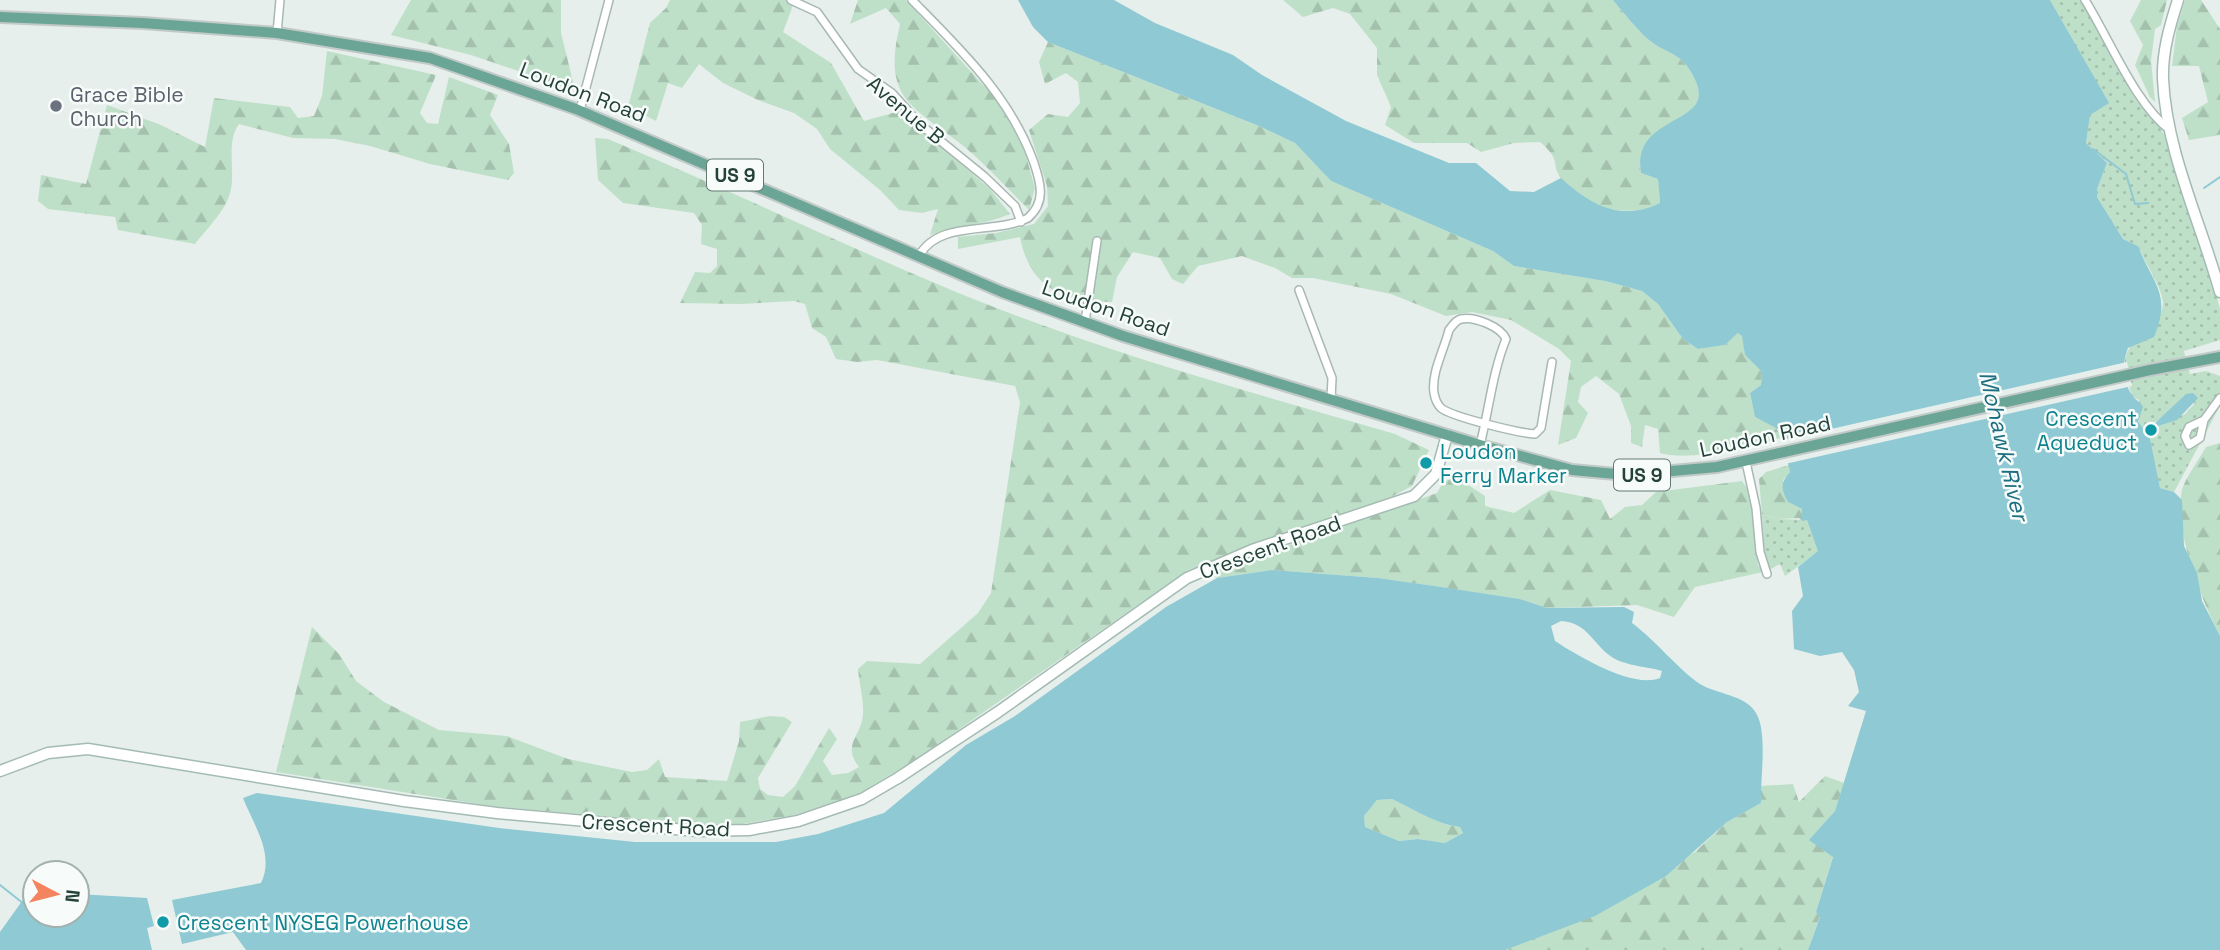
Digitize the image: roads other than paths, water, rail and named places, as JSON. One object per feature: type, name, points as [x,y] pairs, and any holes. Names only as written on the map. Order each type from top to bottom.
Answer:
[{"type":"main road","name":"Loudon Road","points":[[0,17],[143,23],[277,33],[430,58],[580,110],[1002,292],[1085,322],[1331,400],[1557,467],[1627,475],[1669,473],[1745,462],[2150,370],[2220,357]]},
{"type":"street","points":[[277,33],[280,0]]},
{"type":"street","points":[[580,110],[609,0]]},
{"type":"street","name":"Avenue B","points":[[791,0],[817,12],[858,69],[892,93],[921,125],[985,177],[1015,206],[1021,222]]},
{"type":"street","points":[[912,0],[996,89],[1019,125],[1041,185],[1039,205],[1021,222],[938,237],[925,246],[919,256]]},
{"type":"street","points":[[2085,0],[2144,103],[2155,119],[2172,132]]},
{"type":"street","points":[[2178,0],[2170,26],[2163,77],[2172,132],[2220,292]]},
{"type":"street","points":[[1085,322],[1097,241]]},
{"type":"street","points":[[1299,290],[1332,378],[1331,400]]},
{"type":"street","points":[[1480,445],[1485,422],[1498,358],[1506,339],[1499,329],[1460,319],[1449,330],[1435,376],[1434,395],[1445,410],[1485,422],[1527,433],[1538,432],[1552,362]]},
{"type":"street","points":[[2204,421],[2220,398]]},
{"type":"street","name":"Crescent Road","points":[[0,771],[48,754],[88,749],[404,801],[497,813],[697,831],[749,830],[798,821],[862,799],[898,778],[998,712],[1187,578],[1252,550],[1414,496],[1436,474],[1447,435]]},
{"type":"street","points":[[1745,462],[1756,508],[1760,552],[1767,574]]},
{"type":"water","name":"Mohawk River","points":[[1018,0],[1114,0],[1155,23],[1233,55],[1262,75],[1346,121],[1449,163],[1476,163],[1510,191],[1534,192],[1561,178],[1595,203],[1619,211],[1632,211],[1660,203],[1658,179],[1641,173],[1641,154],[1648,140],[1684,115],[1694,106],[1699,96],[1696,82],[1681,59],[1646,37],[1613,0],[2050,0],[2109,103],[2090,115],[2086,143],[2107,163],[2097,189],[2097,197],[2123,239],[2138,246],[2161,299],[2159,322],[2154,337],[2128,348],[2125,360],[2126,383],[2143,407],[2138,421],[2143,428],[2152,426],[2186,394],[2193,393],[2198,398],[2177,420],[2148,429],[2160,488],[2174,492],[2182,500],[2184,546],[2197,573],[2202,601],[2220,636],[2220,950],[1808,950],[1820,917],[1816,912],[1833,857],[1809,840],[1835,811],[1866,711],[1848,706],[1859,692],[1854,670],[1842,652],[1820,656],[1794,649],[1792,611],[1803,596],[1798,567],[1818,551],[1807,520],[1802,521],[1802,509],[1788,502],[1784,493],[1783,483],[1790,472],[1780,430],[1755,417],[1750,393],[1761,385],[1762,372],[1745,355],[1742,336],[1738,333],[1725,345],[1698,349],[1683,339],[1658,304],[1642,291],[1605,281],[1514,266],[1493,251],[1331,181],[1295,143],[1259,126],[1048,42],[1033,27]]},
{"type":"water","points":[[1272,570],[1378,578],[1520,599],[1547,608],[1624,607],[1634,612],[1632,623],[1692,678],[1700,684],[1745,702],[1756,713],[1763,744],[1761,803],[1727,822],[1666,876],[1595,916],[1505,950],[246,950],[233,932],[182,944],[172,900],[261,883],[265,872],[264,851],[243,798],[257,793],[499,828],[635,842],[776,842],[818,834],[884,813],[966,745],[1015,716],[1166,607],[1217,578]],"holes":[[[1561,621],[1570,622],[1583,629],[1615,659],[1662,671],[1660,678],[1635,679],[1577,655],[1555,641],[1551,626]],[[1392,799],[1434,820],[1460,827],[1463,833],[1445,843],[1418,839],[1399,841],[1365,827],[1364,816],[1377,800]]]},
{"type":"water","points":[[91,895],[147,898],[154,926],[147,928],[152,950],[0,950],[0,932],[21,903],[21,929],[91,929]]},
{"type":"waterway","points":[[2093,149],[2126,174],[2135,204],[2148,203]]},
{"type":"waterway","points":[[2204,188],[2220,177]]},
{"type":"waterway","points":[[0,885],[21,902]]},
{"type":"place","name":"Grace Bible Church","points":[[56,106]]},
{"type":"place","name":"Crescent Aqueduct","points":[[2151,430]]},
{"type":"place","name":"Loudon Ferry Marker","points":[[1426,463]]},
{"type":"place","name":"Crescent NYSEG Powerhouse","points":[[163,922]]}]
